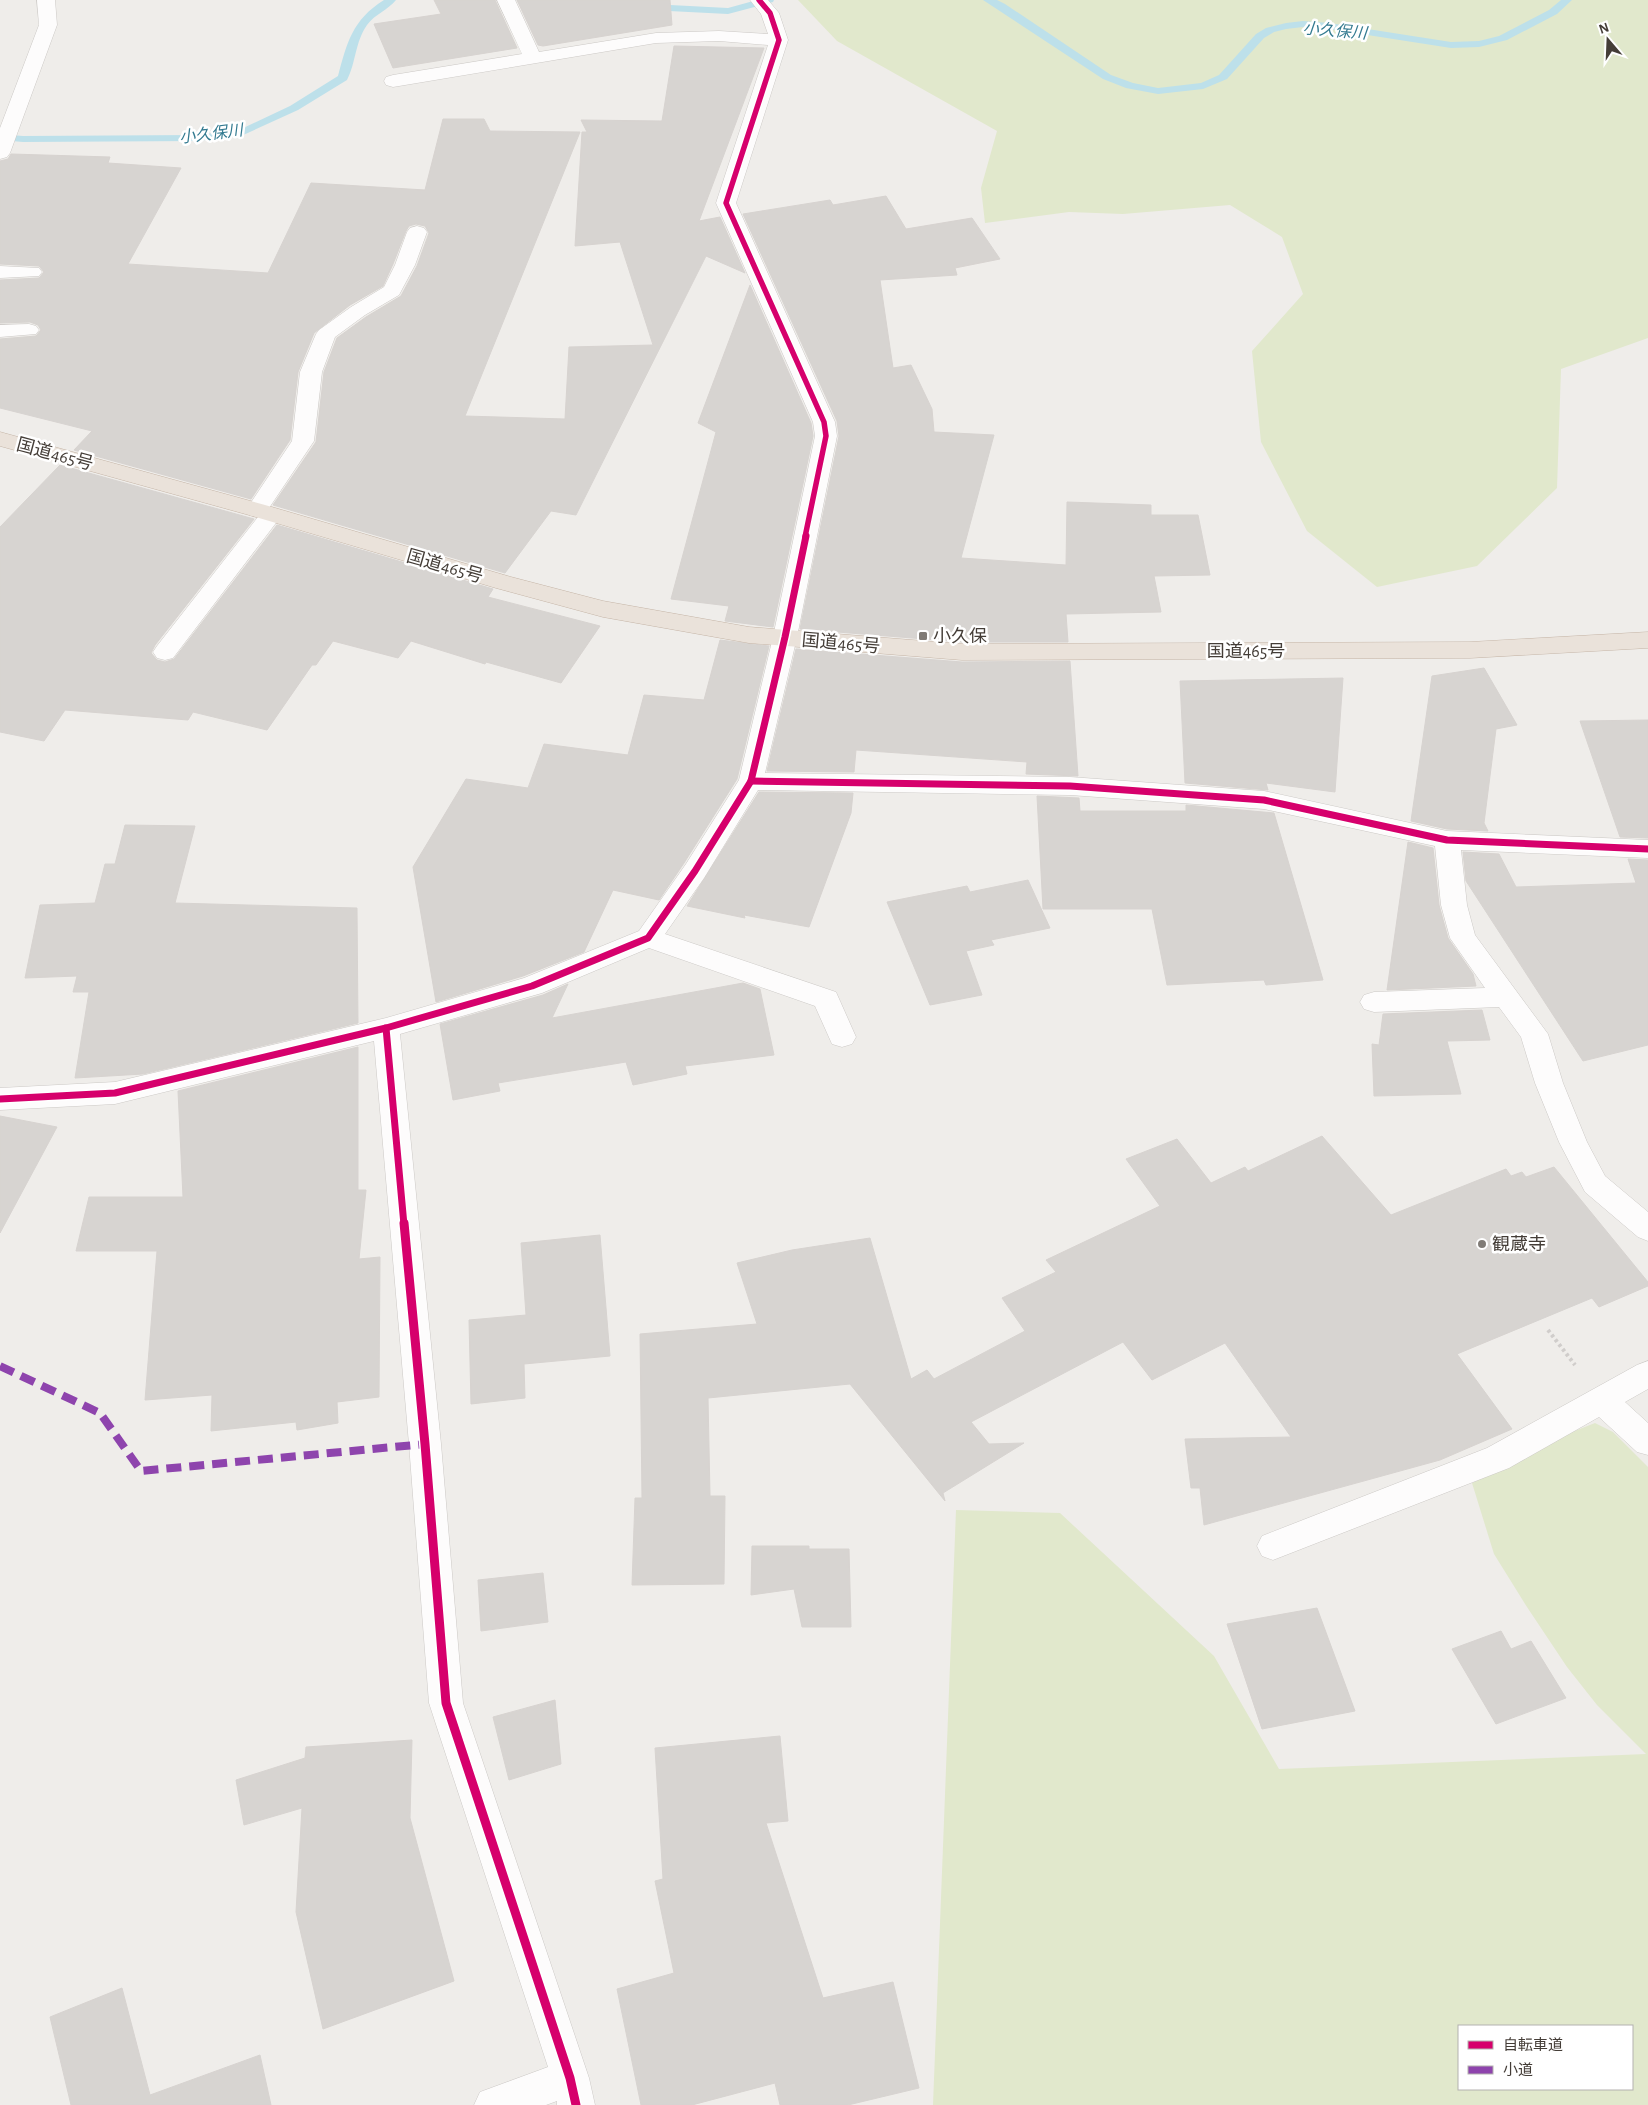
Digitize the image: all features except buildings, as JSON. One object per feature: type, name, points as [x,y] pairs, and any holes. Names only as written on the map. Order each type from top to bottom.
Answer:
[{"type":"highway","name":"国道465号","points":[[0,439],[264,512],[504,584],[603,609],[750,635],[962,652],[1470,650],[1648,640]]},
{"type":"street","points":[[2,149],[48,25],[46,0]]},
{"type":"street","points":[[506,0],[533,58]]},
{"type":"street","points":[[0,1099],[116,1093],[386,1028],[532,986],[648,938],[695,871],[752,780],[785,638],[826,436],[824,422],[726,203],[779,40],[764,7]]},
{"type":"street","points":[[394,81],[656,38],[719,36],[779,40]]},
{"type":"street","points":[[165,652],[264,512],[303,441],[311,372],[326,334],[358,310],[392,291],[405,265],[416,232]]},
{"type":"street","points":[[0,272],[32,272]]},
{"type":"street","points":[[0,331],[29,330]]},
{"type":"street","points":[[752,780],[1070,786],[1264,800],[1447,840],[1648,849]]},
{"type":"street","points":[[1447,840],[1454,905],[1463,938],[1534,1034],[1550,1083],[1573,1142],[1595,1184],[1648,1229]]},
{"type":"street","points":[[648,938],[826,999],[842,1037]]},
{"type":"street","points":[[1374,1002],[1506,997]]},
{"type":"street","points":[[386,1028],[424,1434],[446,1703],[573,2092],[493,2105]]},
{"type":"street","points":[[1273,1546],[1498,1458],[1648,1374]]},
{"type":"street","points":[[1601,1400],[1648,1442]]},
{"type":"green space","points":[[798,0],[1648,0],[1648,338],[1561,369],[1557,488],[1477,566],[1377,587],[1307,531],[1261,442],[1252,351],[1303,294],[1282,237],[1230,205],[1123,214],[1069,212],[985,223],[981,188],[997,131],[837,41]]},
{"type":"green space","points":[[1595,1423],[1613,1432],[1648,1467],[1648,2105],[933,2105],[956,1510],[1060,1513],[1214,1656],[1279,1769],[1646,1754],[1597,1705],[1567,1667],[1527,1607],[1494,1554],[1472,1483],[1572,1432]]},
{"type":"waterway","name":"小久保川","points":[[0,137],[23,139],[197,138],[241,133],[294,108],[343,78],[353,42],[362,24],[378,8],[391,0]]},
{"type":"waterway","name":"小久保川","points":[[641,0],[669,8],[728,11],[769,0]]},
{"type":"waterway","name":"小久保川","points":[[988,0],[1001,6],[1107,77],[1130,86],[1158,91],[1203,86],[1223,77],[1260,36],[1270,30],[1286,26],[1303,24],[1329,26],[1451,45],[1479,44],[1503,38],[1553,12],[1567,0]]},
{"type":"marked path","points":[[0,1366],[100,1413],[141,1471],[425,1444]]},
{"type":"cycle path","points":[[0,1099],[115,1093],[386,1028],[532,986],[648,938],[695,871],[751,781],[785,637],[826,436],[824,422],[726,203],[779,40],[770,13],[759,0]]},
{"type":"cycle path","points":[[751,781],[1070,786],[1264,800],[1447,840],[1648,849]]},
{"type":"cycle path","points":[[386,1028],[425,1444],[446,1703],[570,2078],[576,2105]]},
{"type":"place","name":"小久保","points":[[923,636]]},
{"type":"place","name":"観蔵寺","points":[[1482,1244]]}]
